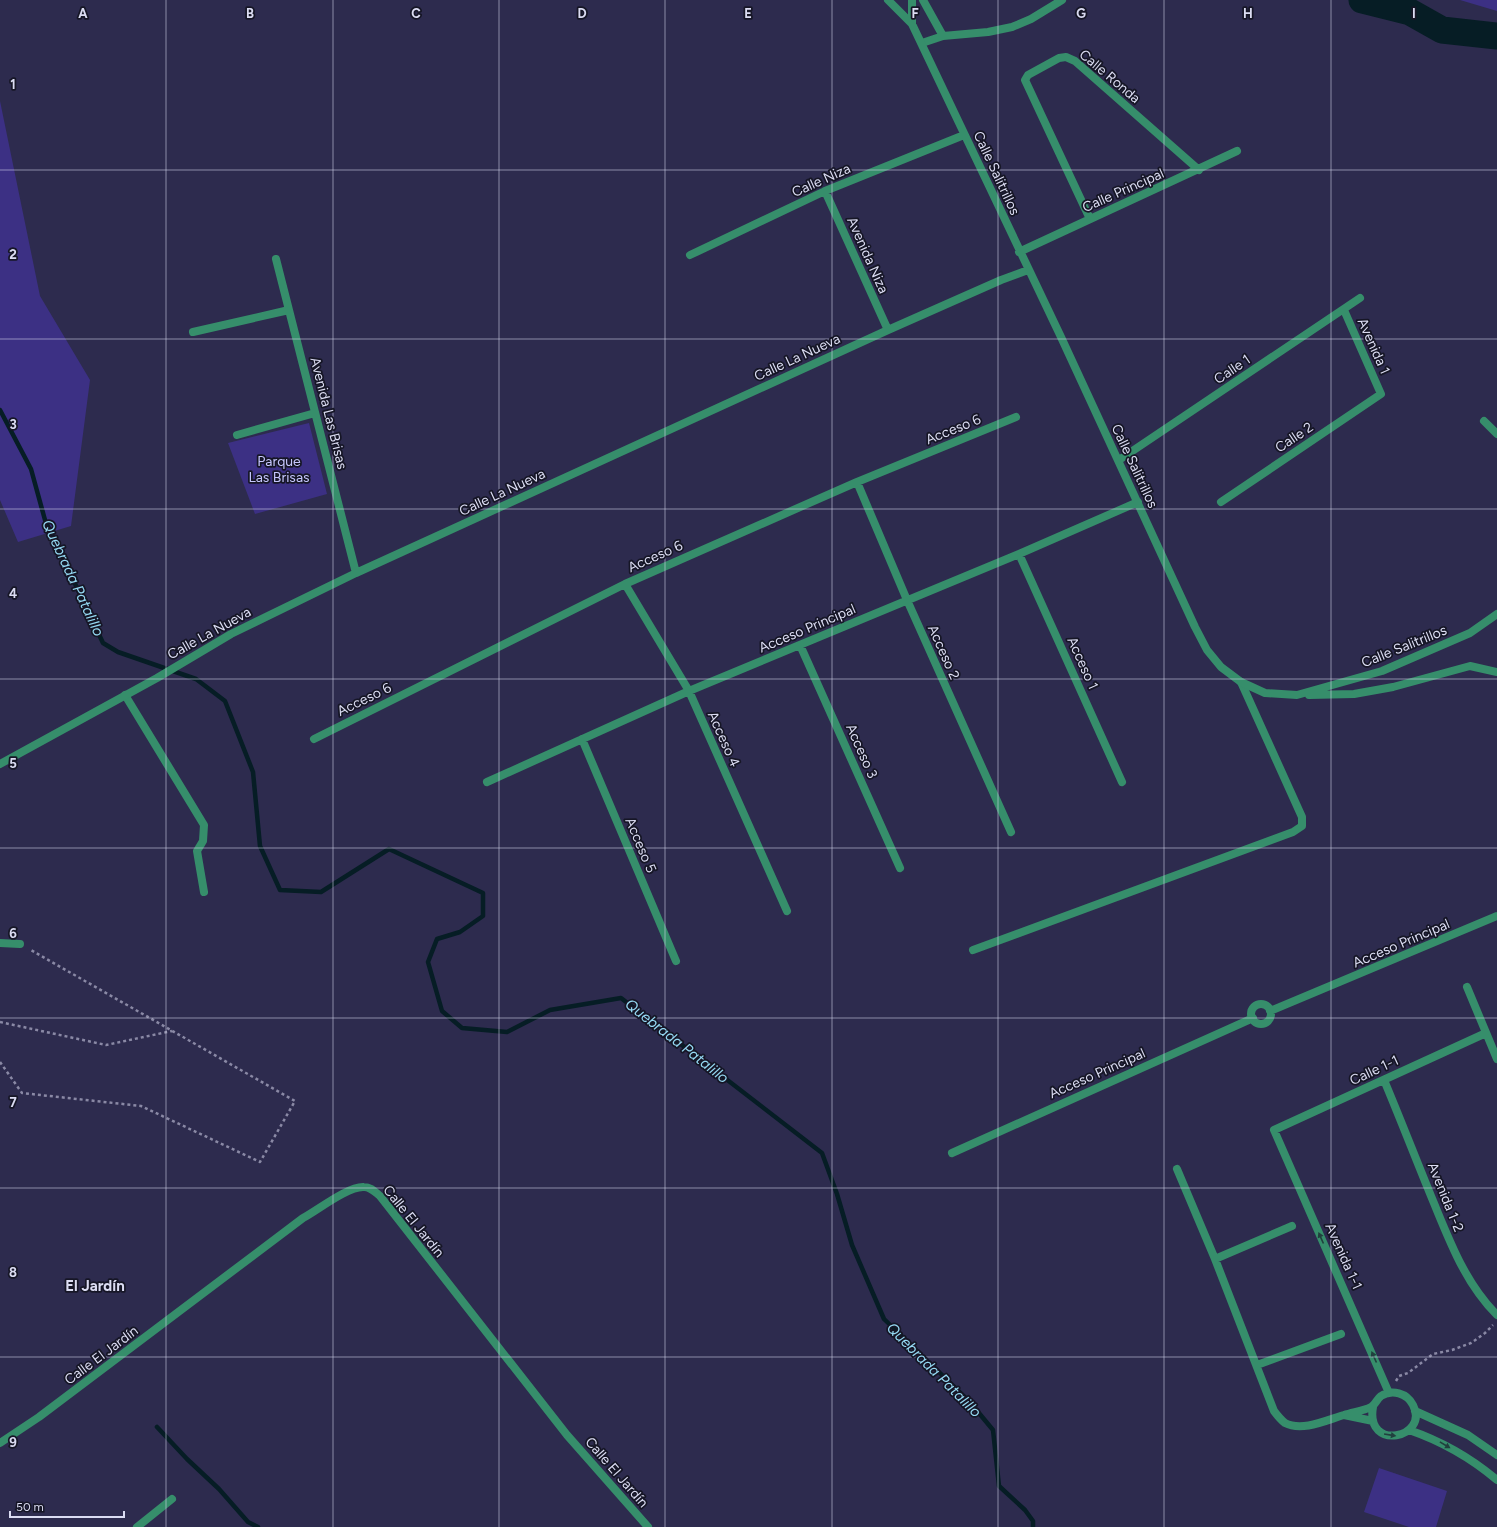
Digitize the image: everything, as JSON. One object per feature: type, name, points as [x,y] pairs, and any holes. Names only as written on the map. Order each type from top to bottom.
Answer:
[{"type":"street","points":[[888,0],[912,24]]},
{"type":"street","name":"Calle Salitrillos","points":[[912,0],[912,24],[1138,502],[1195,627],[1208,650],[1221,667],[1241,682],[1265,693],[1297,695],[1382,671],[1470,633],[1497,614]]},
{"type":"street","points":[[923,0],[943,36]]},
{"type":"street","points":[[922,43],[943,36],[988,32],[1012,27],[1031,19],[1062,0]]},
{"type":"street","name":"Calle Ronda","points":[[1090,219],[1025,80],[1028,76],[1059,58],[1066,57],[1075,61],[1199,170]]},
{"type":"street","name":"Calle Niza","points":[[690,255],[826,191],[964,135]]},
{"type":"street","name":"Calle Principal","points":[[1019,252],[1199,170],[1237,150]]},
{"type":"street","name":"Avenida Niza","points":[[826,191],[888,330]]},
{"type":"street","name":"Avenida Las Brisas","points":[[276,260],[356,573]]},
{"type":"street","name":"Calle La Nueva","points":[[0,764],[157,678],[231,634],[356,573],[888,330],[1001,280],[1028,270]]},
{"type":"street","name":"Calle 1","points":[[1118,460],[1360,298]]},
{"type":"street","points":[[193,332],[289,310]]},
{"type":"street","name":"Avenida 1","points":[[1344,310],[1381,394]]},
{"type":"street","name":"Calle 2","points":[[1221,502],[1381,394]]},
{"type":"street","points":[[236,435],[315,413]]},
{"type":"street","name":"Acceso 6","points":[[314,739],[625,584],[857,482],[1016,417]]},
{"type":"street","points":[[1484,421],[1497,434]]},
{"type":"street","name":"Acceso 2","points":[[857,482],[907,600],[1011,832]]},
{"type":"street","name":"Acceso Principal","points":[[487,782],[689,691],[1019,554],[1138,502]]},
{"type":"street","name":"Acceso 1","points":[[1019,554],[1122,782]]},
{"type":"street","name":"Acceso 4","points":[[625,584],[689,691],[787,911]]},
{"type":"street","name":"Acceso 3","points":[[800,645],[900,868]]},
{"type":"street","points":[[1297,695],[1354,694],[1393,687],[1470,666],[1497,672]]},
{"type":"street","points":[[973,950],[1286,835],[1302,826],[1302,817],[1241,682]]},
{"type":"street","points":[[125,695],[204,825],[203,841],[197,851],[204,892]]},
{"type":"street","name":"Acceso 5","points":[[582,739],[676,961]]},
{"type":"street","name":"Acceso Principal","points":[[1270,1011],[1497,916]]},
{"type":"street","points":[[0,943],[20,944]]},
{"type":"street","points":[[1467,987],[1497,1059]]},
{"type":"street","points":[[1258,1006],[1267,1006],[1271,1017],[1265,1023],[1259,1024],[1253,1018],[1252,1012],[1258,1006]]},
{"type":"street","name":"Acceso Principal","points":[[952,1153],[1253,1018]]},
{"type":"street","name":"Calle 1-1","points":[[1274,1130],[1486,1033]]},
{"type":"street","name":"Avenida 1-2","points":[[1384,1080],[1454,1251],[1470,1283],[1482,1301],[1497,1316]]},
{"type":"street","name":"Avenida 1-1","points":[[1274,1130],[1389,1393]]},
{"type":"street","points":[[1177,1169],[1215,1259],[1274,1411],[1284,1422],[1295,1426],[1309,1425],[1373,1406],[1382,1395],[1389,1393],[1403,1394],[1413,1404],[1415,1411],[1413,1424],[1409,1430],[1396,1436],[1389,1436],[1382,1433],[1373,1421],[1373,1406]]},
{"type":"street","name":"Calle El Jardín","points":[[0,1443],[39,1417],[304,1218],[346,1193],[364,1187],[372,1190],[380,1196],[567,1435],[648,1527]]},
{"type":"street","points":[[1215,1259],[1292,1226]]},
{"type":"street","points":[[1257,1365],[1341,1334]]},
{"type":"street","points":[[1415,1411],[1468,1435],[1497,1455]]},
{"type":"street","points":[[1344,1415],[1373,1421]]},
{"type":"street","points":[[1409,1430],[1436,1439],[1486,1471],[1497,1480]]},
{"type":"street","points":[[137,1527],[172,1499]]},
{"type":"path","points":[[0,1062],[22,1093],[141,1106],[260,1162],[295,1101],[20,944]]},
{"type":"path","points":[[0,1022],[106,1044],[172,1030]]},
{"type":"path","points":[[1403,1394],[1393,1384],[1399,1376],[1408,1374],[1433,1354],[1452,1350],[1471,1343],[1486,1333],[1497,1320]]},
{"type":"green space","points":[[1460,0],[1497,0],[1497,11]]},
{"type":"green space","points":[[0,101],[40,296],[90,380],[71,526],[18,542],[0,500]]},
{"type":"green space","name":"Parque Las Brisas","points":[[309,423],[327,494],[255,514],[228,443]]},
{"type":"green space","points":[[1379,1468],[1447,1491],[1436,1527],[1409,1527],[1364,1512]]},
{"type":"waterway","points":[[1362,0],[1410,12],[1442,30],[1497,36]]},
{"type":"waterway","name":"Quebrada Patalillo","points":[[0,410],[31,469],[45,520],[103,643],[118,652],[196,679],[225,701],[253,772],[260,846],[280,890],[321,892],[389,849],[483,893],[483,916],[460,932],[437,939],[428,962],[442,1011],[462,1028],[507,1032],[550,1010],[621,998],[822,1153],[837,1194],[852,1245],[884,1319],[969,1401],[993,1430],[999,1486],[1025,1510],[1033,1521],[1033,1527]]},
{"type":"waterway","points":[[157,1427],[187,1459],[219,1489],[248,1522],[258,1527]]},
{"type":"district","name":"El Jardín","points":[[95,1286]]}]
